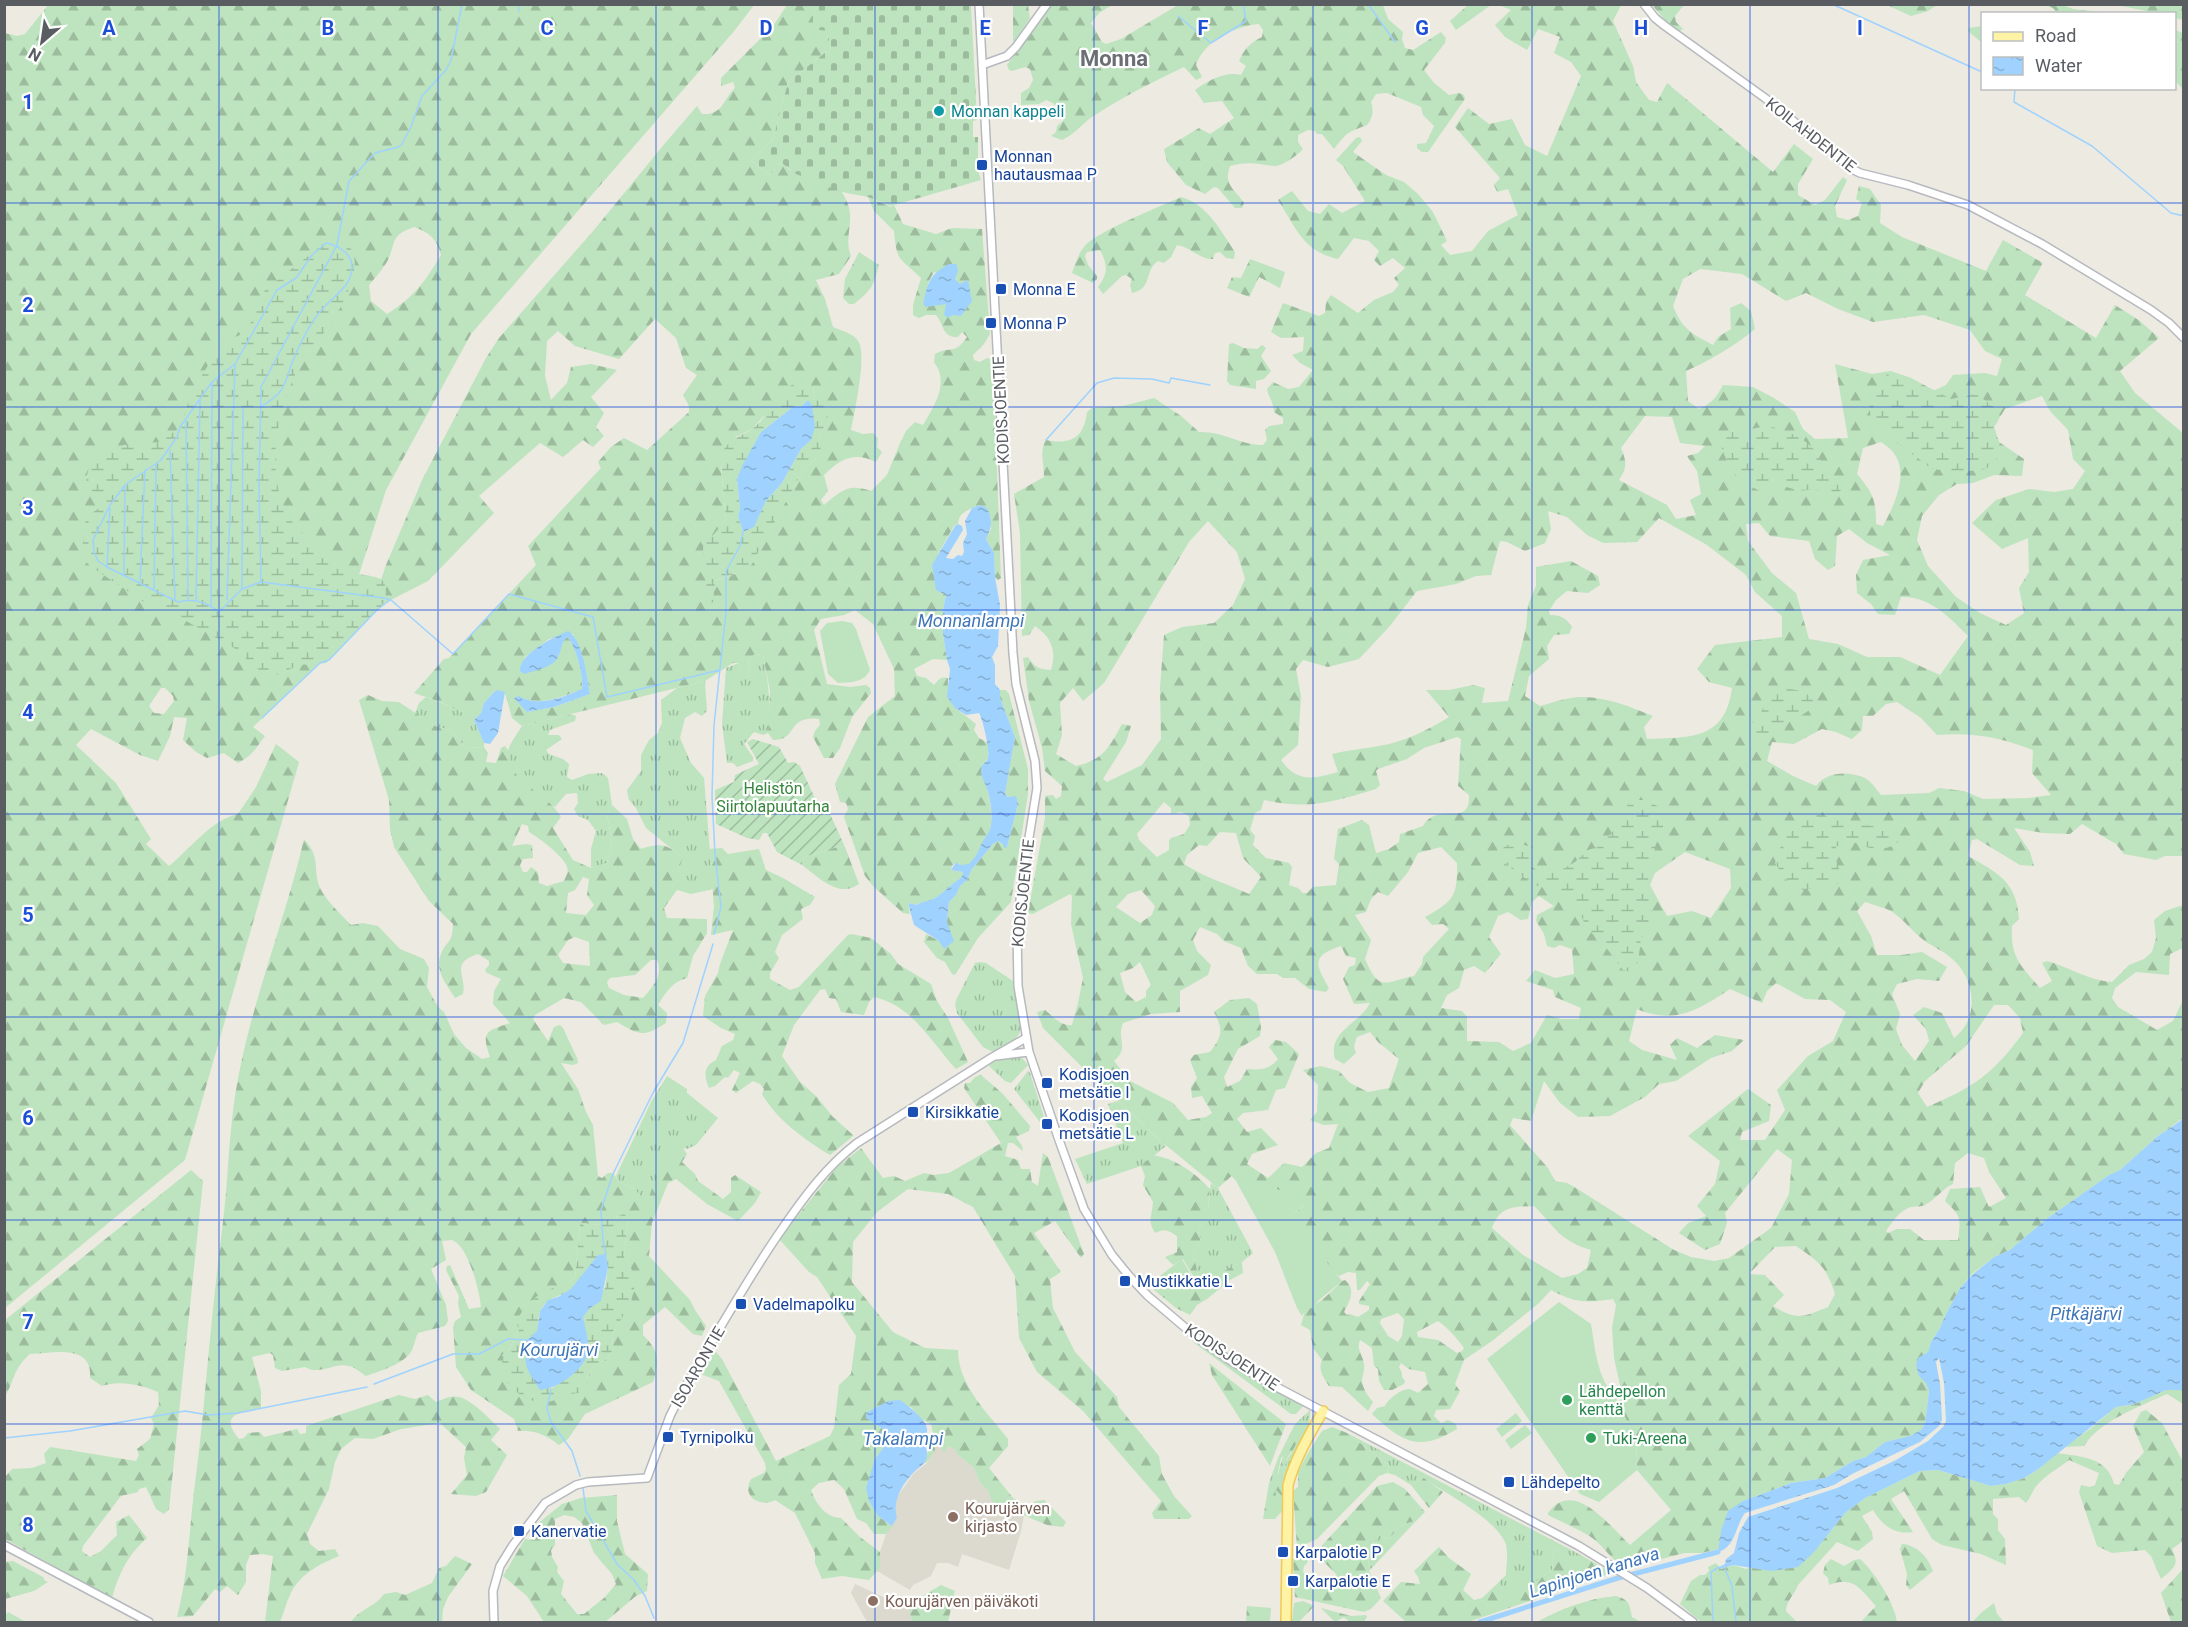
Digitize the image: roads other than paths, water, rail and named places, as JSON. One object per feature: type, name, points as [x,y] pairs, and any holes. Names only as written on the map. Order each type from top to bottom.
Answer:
[{"type":"main road","points":[[1286,1623],[1288,1485],[1291,1472],[1307,1438],[1323,1411]]},
{"type":"street","name":"KODISJOENTIE","points":[[980,4],[1014,663],[1020,706],[1035,761],[1037,788],[1022,881],[1017,930],[1018,986],[1029,1052],[1084,1209],[1106,1245],[1130,1277],[1148,1296],[1195,1336],[1238,1365],[1539,1524],[1640,1583],[1693,1623]]},
{"type":"street","points":[[982,65],[1007,56],[1047,4]]},
{"type":"street","name":"KOILAHDENTIE","points":[[1644,4],[1665,26],[1765,98],[1852,169],[1940,194],[1968,205],[2042,244],[2151,310],[2184,338]]},
{"type":"street","name":"ISOARONTIE","points":[[494,1623],[493,1592],[500,1566],[545,1503],[576,1485],[588,1482],[647,1478],[670,1416],[681,1394],[762,1258],[822,1175],[842,1154],[857,1143],[1026,1038]]},
{"type":"street","name":"ISOARONTIE","points":[[994,1056],[1029,1052]]},
{"type":"street","points":[[4,1545],[149,1623]]},
{"type":"water","points":[[949,264],[956,264],[958,271],[955,279],[960,284],[968,280],[972,301],[961,316],[953,315],[947,318],[944,314],[946,304],[926,307],[923,304],[930,280]]},
{"type":"water","points":[[808,400],[812,406],[815,427],[811,440],[801,449],[782,483],[766,501],[754,527],[743,532],[738,516],[740,509],[737,479],[742,466],[761,432],[794,406],[801,407]]},
{"type":"water","name":"Monnanlampi","points":[[980,505],[987,508],[991,520],[986,539],[994,553],[1000,605],[998,646],[992,657],[995,665],[995,684],[1000,690],[1000,698],[1015,737],[1005,794],[1008,797],[1016,796],[1018,804],[1007,847],[1004,848],[1003,844],[998,841],[993,844],[949,902],[947,922],[954,941],[944,949],[939,941],[914,925],[908,903],[917,905],[934,899],[962,877],[963,872],[951,870],[956,862],[960,865],[969,864],[975,858],[991,825],[991,806],[981,773],[988,754],[981,717],[979,713],[966,715],[955,708],[947,697],[950,669],[943,634],[943,610],[946,595],[936,590],[932,565],[958,524],[963,530],[946,558],[953,559],[958,555],[962,556],[963,543],[967,534],[965,521],[972,508]]},
{"type":"water","points":[[568,631],[581,650],[590,694],[554,707],[527,712],[514,698],[519,696],[534,701],[550,700],[582,689],[579,661],[567,637],[553,663],[524,674],[520,671],[525,658],[531,652]]},
{"type":"water","points":[[496,690],[505,692],[498,733],[490,744],[484,743],[474,720],[481,713],[484,703]]},
{"type":"water","name":"Pitkäjärvi","points":[[2183,1119],[2183,1390],[2166,1390],[2135,1404],[2116,1407],[2037,1470],[2024,1478],[2006,1484],[1991,1486],[1938,1470],[1920,1471],[1865,1498],[1845,1513],[1814,1552],[1798,1567],[1771,1571],[1733,1565],[1720,1569],[1719,1567],[1725,1564],[1726,1559],[1734,1553],[1739,1533],[1748,1517],[1837,1488],[1896,1460],[1928,1441],[1944,1426],[1946,1421],[1944,1383],[1939,1358],[1936,1362],[1942,1420],[1939,1426],[1920,1442],[1834,1485],[1745,1513],[1732,1541],[1718,1552],[1721,1531],[1728,1511],[1743,1501],[1791,1483],[1825,1478],[1853,1461],[1866,1457],[1885,1442],[1910,1436],[1921,1430],[1925,1424],[1929,1391],[1926,1383],[1919,1376],[1916,1365],[1918,1358],[1928,1352],[1960,1288],[1994,1257],[2010,1250],[2045,1220],[2109,1175],[2120,1170],[2158,1136]]},
{"type":"water","name":"Kourujärvi","points":[[606,1254],[608,1267],[601,1301],[590,1308],[583,1317],[588,1342],[586,1357],[570,1377],[555,1386],[540,1390],[529,1371],[525,1356],[527,1340],[537,1331],[540,1311],[548,1300],[571,1289],[598,1255]]},
{"type":"water","name":"Takalampi","points":[[900,1400],[917,1414],[927,1427],[925,1438],[927,1454],[925,1462],[914,1472],[899,1493],[896,1505],[897,1518],[892,1526],[878,1516],[869,1501],[866,1488],[875,1459],[883,1448],[879,1437],[883,1429],[866,1418],[866,1413],[888,1401]]},
{"type":"waterway","points":[[261,581],[259,488],[261,387],[337,245],[349,181],[375,153],[402,144],[422,96],[446,70],[451,60],[462,4]]},
{"type":"waterway","points":[[518,4],[519,11]]},
{"type":"waterway","points":[[1178,16],[1211,43],[1246,21],[1243,4]]},
{"type":"waterway","points":[[1368,4],[1395,42]]},
{"type":"waterway","points":[[1832,4],[1981,72]]},
{"type":"waterway","points":[[2015,90],[2014,102],[2092,146],[2171,213],[2184,216]]},
{"type":"waterway","points":[[261,407],[281,390],[312,323],[350,278],[351,261],[346,253],[335,245],[326,243],[312,255],[296,278],[277,290],[235,364],[212,382],[180,427],[177,437],[161,460],[125,485],[110,505],[93,540],[94,552],[98,561],[178,602],[190,600],[200,602],[219,612],[242,589],[261,582],[384,598],[391,600],[453,654],[509,594],[593,617],[607,697],[720,670]]},
{"type":"waterway","points":[[227,600],[235,365]]},
{"type":"waterway","points":[[1046,440],[1097,383],[1114,378],[1152,379],[1169,383],[1171,378],[1210,385]]},
{"type":"waterway","points":[[211,605],[212,382]]},
{"type":"waterway","points":[[196,601],[200,400]]},
{"type":"waterway","points":[[242,589],[243,409]]},
{"type":"waterway","points":[[186,421],[188,599]]},
{"type":"waterway","points":[[170,451],[175,599]]},
{"type":"waterway","points":[[154,589],[156,465]]},
{"type":"waterway","points":[[140,582],[145,470]]},
{"type":"waterway","points":[[124,574],[125,486]]},
{"type":"waterway","points":[[107,566],[110,508]]},
{"type":"waterway","points":[[714,934],[721,907],[712,796],[714,725],[726,612],[726,571],[740,546],[743,532]]},
{"type":"waterway","points":[[262,718],[320,663],[329,660],[378,609],[390,600]]},
{"type":"waterway","points":[[606,1254],[601,1210],[613,1174],[654,1091],[683,1043],[713,944]]},
{"type":"waterway","points":[[374,1384],[453,1354],[479,1354],[508,1339],[527,1340]]},
{"type":"waterway","points":[[4,1438],[70,1431],[185,1411],[208,1415],[238,1413],[367,1387]]},
{"type":"waterway","points":[[551,1389],[547,1408],[551,1422],[572,1451],[580,1476]]},
{"type":"waterway","points":[[583,1488],[586,1511],[617,1564],[634,1580],[645,1596],[654,1618]]},
{"type":"waterway","name":"Lapinjoen kanava","points":[[1480,1622],[1618,1578],[1718,1552]]},
{"type":"waterway","points":[[1713,1622],[1711,1572],[1719,1567]]},
{"type":"waterway","points":[[1725,1569],[1732,1586],[1736,1622]]},
{"type":"place","name":"Monnan kappeli","points":[[939,111]]},
{"type":"place","name":"Monnan hautausmaa P","points":[[982,165]]},
{"type":"place","name":"Monna E","points":[[1001,289]]},
{"type":"place","name":"Monna P","points":[[991,323]]},
{"type":"place","name":"Kodisjoen metsätie I","points":[[1047,1083]]},
{"type":"place","name":"Kirsikkatie","points":[[913,1112]]},
{"type":"place","name":"Kodisjoen metsätie L","points":[[1047,1124]]},
{"type":"place","name":"Mustikkatie L","points":[[1125,1281]]},
{"type":"place","name":"Vadelmapolku","points":[[741,1304]]},
{"type":"place","name":"Lähdepellon kenttä","points":[[1567,1400]]},
{"type":"place","name":"Tyrnipolku","points":[[668,1437]]},
{"type":"place","name":"Tuki-Areena","points":[[1591,1438]]},
{"type":"place","name":"Lähdepelto","points":[[1509,1482]]},
{"type":"place","name":"Kourujärven kirjasto","points":[[953,1517]]},
{"type":"place","name":"Kanervatie","points":[[519,1531]]},
{"type":"place","name":"Karpalotie P","points":[[1283,1552]]},
{"type":"place","name":"Karpalotie E","points":[[1293,1581]]},
{"type":"place","name":"Kourujärven päiväkoti","points":[[873,1601]]},
{"type":"district","name":"Monna","points":[[1114,58]]},
{"type":"park label","name":"Helistön Siirtolapuutarha","points":[[773,797]]}]
